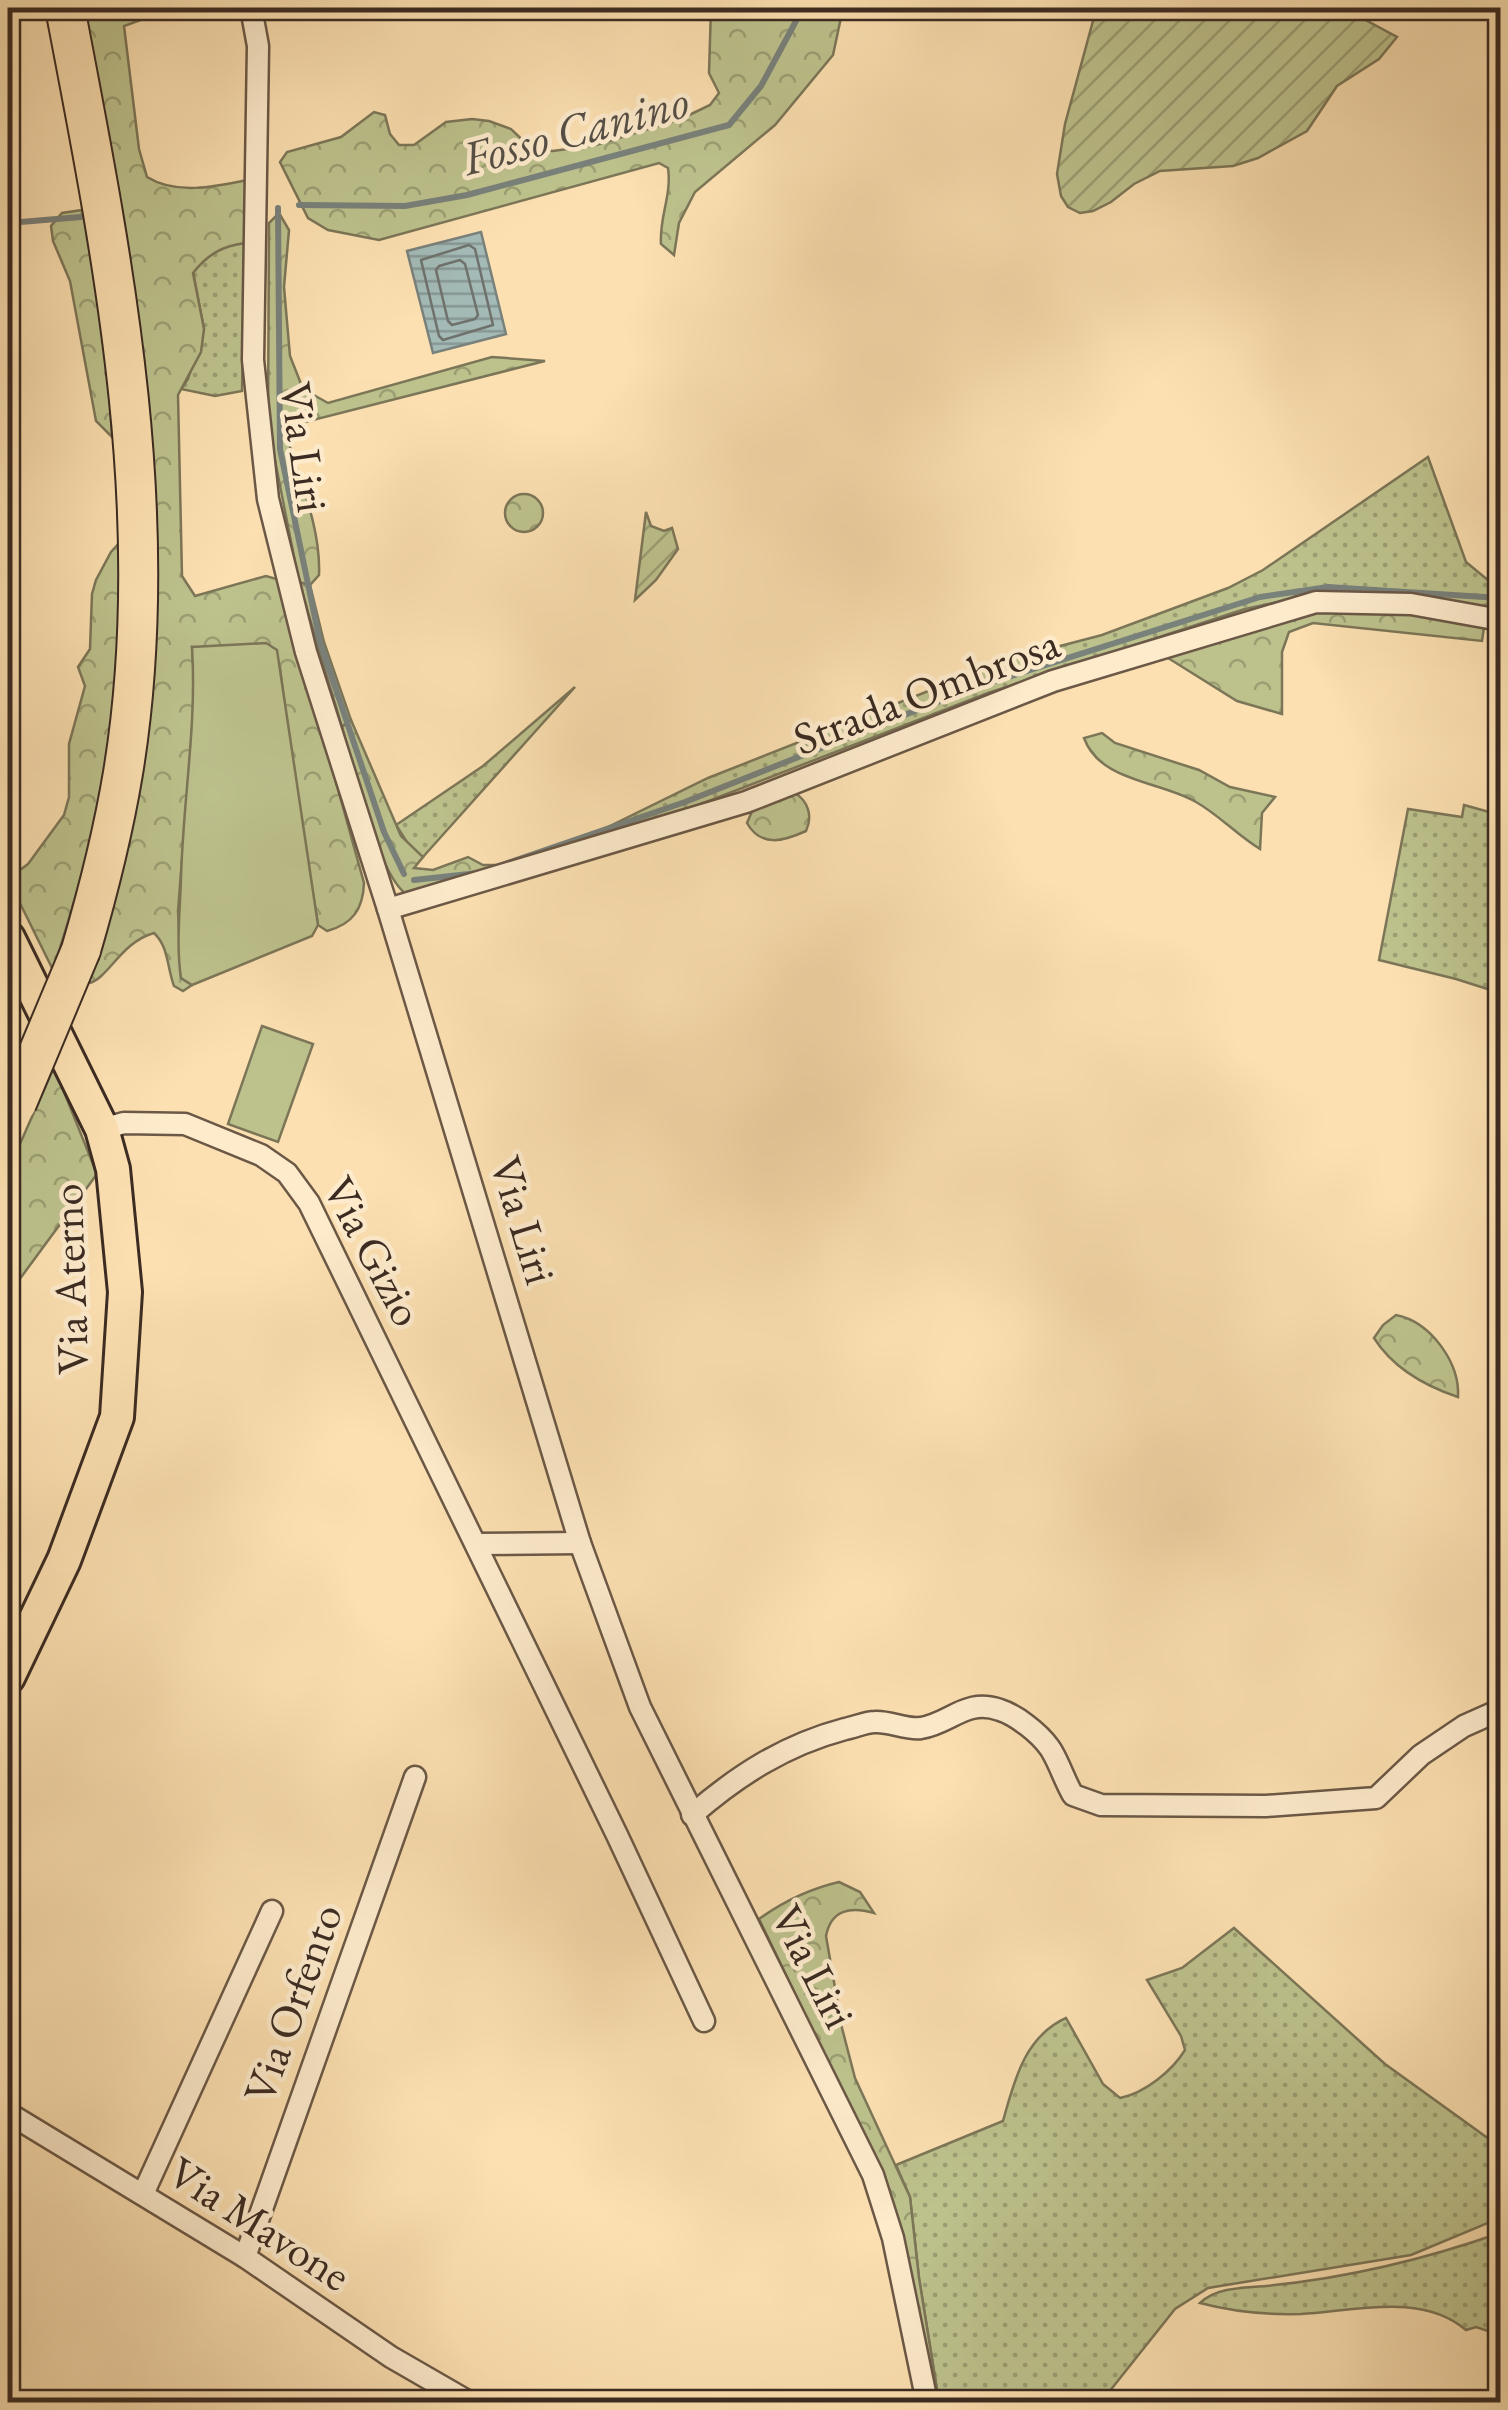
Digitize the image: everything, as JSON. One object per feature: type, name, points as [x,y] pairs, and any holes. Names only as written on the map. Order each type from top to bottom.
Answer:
[{"type":"highway","points":[[12,1112],[80,950],[109,846],[124,771],[136,648],[133,451],[119,310],[65,8]]},
{"type":"main road","name":"Via Aterno","points":[[8,938],[102,1129],[113,1168],[125,1292],[117,1417],[64,1560],[8,1677]]},
{"type":"street","name":"Via Liri","points":[[251,8],[258,46],[253,360],[268,500],[306,652],[580,1543],[640,1708],[873,2175],[892,2238],[927,2402]]},
{"type":"street","name":"Strada Ombrosa","points":[[388,909],[746,802],[1053,681],[1316,602],[1412,604],[1500,620]]},
{"type":"street","name":"Via Gizio","points":[[102,1129],[124,1123],[184,1124],[261,1156],[287,1173],[309,1203],[704,2022]]},
{"type":"street","points":[[476,1544],[580,1543]]},
{"type":"street","points":[[692,1815],[728,1784],[769,1757],[821,1736],[876,1722],[916,1729],[942,1722],[956,1711],[977,1707],[998,1708],[1015,1717],[1050,1747],[1072,1795],[1102,1806],[1266,1806],[1376,1798],[1422,1754],[1464,1726],[1500,1710]]},
{"type":"street","name":"Via Orfento","points":[[245,2256],[415,1776]]},
{"type":"street","points":[[143,2194],[272,1911]]},
{"type":"street","name":"Via Mavone","points":[[8,2113],[245,2256],[391,2357],[468,2402]]},
{"type":"green space","points":[[78,8],[150,8],[146,18],[124,26],[139,149],[147,177],[183,188],[247,180],[245,243],[216,252],[193,273],[204,329],[201,352],[178,395],[182,576],[195,596],[266,576],[280,580],[364,883],[359,908],[350,920],[327,931],[318,925],[280,668],[192,647],[195,692],[178,911],[181,978],[192,985],[183,991],[174,986],[165,951],[154,933],[133,944],[96,980],[89,983],[84,977],[138,729]]},
{"type":"green space","points":[[711,8],[843,8],[833,55],[775,125],[695,192],[679,223],[674,255],[661,244],[669,178],[668,168],[659,163],[379,240],[328,230],[308,218],[280,162],[287,152],[341,137],[374,112],[385,115],[390,134],[399,145],[414,145],[446,122],[472,119],[511,129],[532,149],[553,151],[596,145],[681,119],[710,105],[719,93],[709,73]]},
{"type":"green space","points":[[1106,8],[1343,8],[1397,37],[1379,59],[1337,86],[1307,131],[1258,158],[1233,166],[1160,171],[1111,202],[1080,213],[1068,207],[1061,196],[1057,174],[1065,124],[1093,21]]},
{"type":"green space","points":[[89,209],[107,349],[112,437],[96,421],[70,281],[53,241],[51,226],[62,213]]},
{"type":"green space","points":[[279,213],[289,230],[284,287],[290,356],[303,389],[328,403],[492,357],[545,361],[297,424],[287,437],[309,505],[319,557],[319,575],[310,585],[299,582],[268,425],[269,223]]},
{"type":"green space","points":[[245,243],[242,391],[215,396],[181,389],[204,329],[193,272],[216,252]]},
{"type":"green space","points":[[1428,457],[1466,562],[1500,590],[1500,609],[1312,595],[1245,609],[988,693],[662,819],[561,850],[708,778],[1007,660],[1102,635],[1228,588],[1263,570]]},
{"type":"green space","points":[[524,494],[538,499],[543,513],[538,527],[524,532],[510,527],[505,513],[510,499]]},
{"type":"green space","points":[[646,512],[651,526],[664,531],[672,528],[678,549],[656,580],[635,600]]},
{"type":"green space","points":[[122,540],[123,641],[112,735],[87,854],[53,970],[8,879],[28,864],[64,815],[69,797],[69,744],[85,686],[78,667],[90,649],[92,594],[111,552]]},
{"type":"green space","points":[[299,582],[310,585],[324,642],[351,720],[342,727]]},
{"type":"green space","points":[[1314,605],[1370,606],[1485,621],[1482,641],[1313,623],[1289,632],[1282,652],[1282,714],[1237,701],[1160,653]]},
{"type":"green space","points":[[266,643],[277,650],[318,925],[312,936],[192,985],[181,978],[179,941],[193,705],[192,647]]},
{"type":"green space","points":[[575,687],[423,857],[412,850],[396,825],[483,766]]},
{"type":"green space","points":[[351,720],[401,836],[423,857],[414,868],[433,870],[468,857],[483,865],[508,865],[406,894],[385,864],[367,817],[342,727]]},
{"type":"green space","points":[[1102,733],[1115,743],[1199,770],[1230,787],[1275,797],[1262,813],[1260,849],[1196,802],[1103,764],[1084,738]]},
{"type":"green space","points":[[795,793],[808,809],[806,831],[774,840],[753,831],[747,823],[756,802]]},
{"type":"green space","points":[[1464,805],[1500,815],[1500,993],[1379,960],[1408,809],[1462,817]]},
{"type":"green space","points":[[262,1026],[313,1044],[278,1142],[228,1124]]},
{"type":"green space","points":[[54,1067],[97,1174],[8,1295],[8,1171]]},
{"type":"green space","points":[[1396,1315],[1421,1326],[1441,1346],[1454,1371],[1458,1397],[1411,1375],[1382,1349],[1374,1338]]},
{"type":"green space","points":[[839,1882],[860,1892],[874,1913],[843,1912],[832,1920],[826,1936],[855,2078],[910,2197],[939,2402],[883,2177],[759,1919],[797,1896]]},
{"type":"green space","points":[[1234,1928],[1385,2064],[1500,2147],[1500,2218],[1411,2255],[1208,2288],[1175,2309],[1101,2402],[939,2402],[910,2197],[896,2165],[1003,2121],[1023,2062],[1040,2037],[1066,2018],[1103,2084],[1120,2098],[1157,2080],[1185,2050],[1181,2036],[1147,1980],[1182,1968]]},
{"type":"green space","points":[[1500,2233],[1500,2335],[1476,2327],[1466,2330],[1448,2318],[1408,2307],[1275,2314],[1200,2303],[1222,2291],[1355,2273]]},
{"type":"water","points":[[481,232],[506,334],[433,353],[407,251]]},
{"type":"waterway","name":"Fosso Canino","points":[[299,205],[405,206],[467,195],[729,125],[761,86],[803,8]]},
{"type":"waterway","points":[[278,208],[280,449],[320,642],[384,832],[404,874]]},
{"type":"waterway","name":"Fosso Canino","points":[[8,223],[81,217]]},
{"type":"waterway","points":[[499,866],[685,802],[970,689],[1260,597],[1328,587],[1500,598]]},
{"type":"waterway","points":[[414,880],[478,873]]}]
